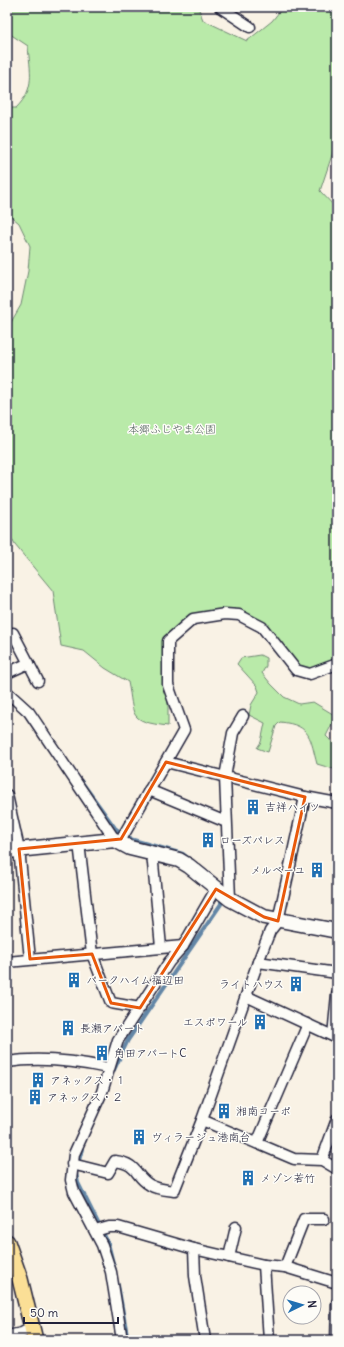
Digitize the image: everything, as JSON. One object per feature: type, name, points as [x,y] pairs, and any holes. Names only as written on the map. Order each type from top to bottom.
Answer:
[{"type":"main road","points":[[7,1242],[20,1279],[34,1333]]},
{"type":"street","points":[[220,7],[250,27]]},
{"type":"street","points":[[119,840],[184,730],[168,685],[168,641],[193,619],[225,614],[239,615],[262,627],[296,670],[310,674],[337,664]]},
{"type":"street","points":[[7,636],[13,633],[38,681]]},
{"type":"street","points":[[9,672],[29,663]]},
{"type":"street","points":[[7,692],[29,712],[119,840],[130,848],[179,860],[189,866],[222,893],[264,918],[337,931]]},
{"type":"street","points":[[122,1340],[111,1272],[102,1245],[74,1192],[71,1180],[75,1165],[74,1154],[102,1092],[107,1077],[108,1068],[118,1040],[170,962],[222,893],[226,822],[225,777],[233,733],[243,716]]},
{"type":"street","points":[[166,762],[305,797],[337,803]]},
{"type":"street","points":[[149,790],[226,822]]},
{"type":"street","points":[[7,795],[13,850],[30,959]]},
{"type":"street","points":[[75,1165],[108,1173],[115,1161],[124,1162],[131,1165],[150,1185],[174,1191],[202,1120],[258,962],[270,931],[278,921],[305,797]]},
{"type":"street","points":[[13,850],[119,840]]},
{"type":"street","points":[[79,843],[92,954],[111,1003],[140,1008]]},
{"type":"street","points":[[152,853],[162,948]]},
{"type":"street","points":[[7,962],[182,946]]},
{"type":"street","points":[[258,962],[337,973]]},
{"type":"street","points":[[246,996],[335,1037],[337,994]]},
{"type":"street","points":[[257,1143],[308,1024]]},
{"type":"street","points":[[7,1062],[47,1060],[77,1062],[108,1068]]},
{"type":"street","points":[[322,1160],[337,1119]]},
{"type":"street","points":[[202,1120],[294,1159],[322,1160],[337,1169]]},
{"type":"street","points":[[286,1267],[304,1219],[324,1219]]},
{"type":"street","points":[[95,1230],[118,1227],[229,1257],[264,1265],[286,1267],[337,1283]]},
{"type":"street","points":[[229,1257],[236,1227]]},
{"type":"street","points":[[194,1248],[195,1276],[205,1340]]},
{"type":"street","points":[[264,1265],[269,1340]]},
{"type":"street","points":[[336,1340],[337,1303]]},
{"type":"street","points":[[7,1336],[22,1333],[34,1333]]},
{"type":"highlighted area","points":[[166,762],[305,797],[278,921],[264,917],[216,889],[140,1008],[111,1003],[92,954],[30,959],[19,849],[121,839]]},
{"type":"green space","name":"本郷ふじやま公園","points":[[7,7],[198,7],[203,20],[247,41],[272,21],[283,7],[337,7],[337,140],[320,191],[337,209],[337,664],[310,674],[296,670],[262,627],[239,615],[193,619],[168,641],[168,726],[145,722],[139,719],[133,710],[128,682],[105,668],[84,651],[61,646],[53,591],[15,545],[7,530],[7,329],[21,305],[28,271],[30,246],[19,223],[7,213],[7,108],[16,108],[27,94],[30,72],[28,46],[7,32]]},
{"type":"green space","points":[[260,655],[266,658],[266,666],[262,673],[284,697],[299,704],[313,702],[336,716],[326,736],[337,747],[337,770],[317,764],[308,735],[298,726],[280,722],[276,726],[268,752],[257,748],[261,742],[265,723],[249,715],[251,705],[259,692],[257,686],[237,664],[241,658]]},
{"type":"waterway","points":[[81,781],[115,828],[130,839],[183,854],[188,858]]},
{"type":"waterway","points":[[114,1070],[128,1040],[221,904],[221,897]]},
{"type":"waterway","points":[[82,1149],[76,1172],[78,1183],[108,1243],[115,1271]]},
{"type":"waterway","points":[[118,1285],[128,1340]]},
{"type":"place","name":"吉祥ハイツ","points":[[253,807]]},
{"type":"place","name":"ローズパレス","points":[[208,840]]},
{"type":"place","name":"メルベーユ","points":[[317,870]]},
{"type":"place","name":"パークハイム福辺田","points":[[74,980]]},
{"type":"place","name":"ライトハウス","points":[[296,984]]},
{"type":"place","name":"エスポワール","points":[[260,1022]]},
{"type":"place","name":"長瀬アパート","points":[[68,1028]]},
{"type":"place","name":"角田アパートC","points":[[102,1053]]},
{"type":"place","name":"アネックス・１","points":[[38,1080]]},
{"type":"place","name":"アネックス・２","points":[[35,1097]]},
{"type":"place","name":"湘南コーポ","points":[[224,1111]]},
{"type":"place","name":"ヴィラージュ港南台","points":[[139,1137]]},
{"type":"place","name":"メゾン若竹","points":[[248,1178]]}]
